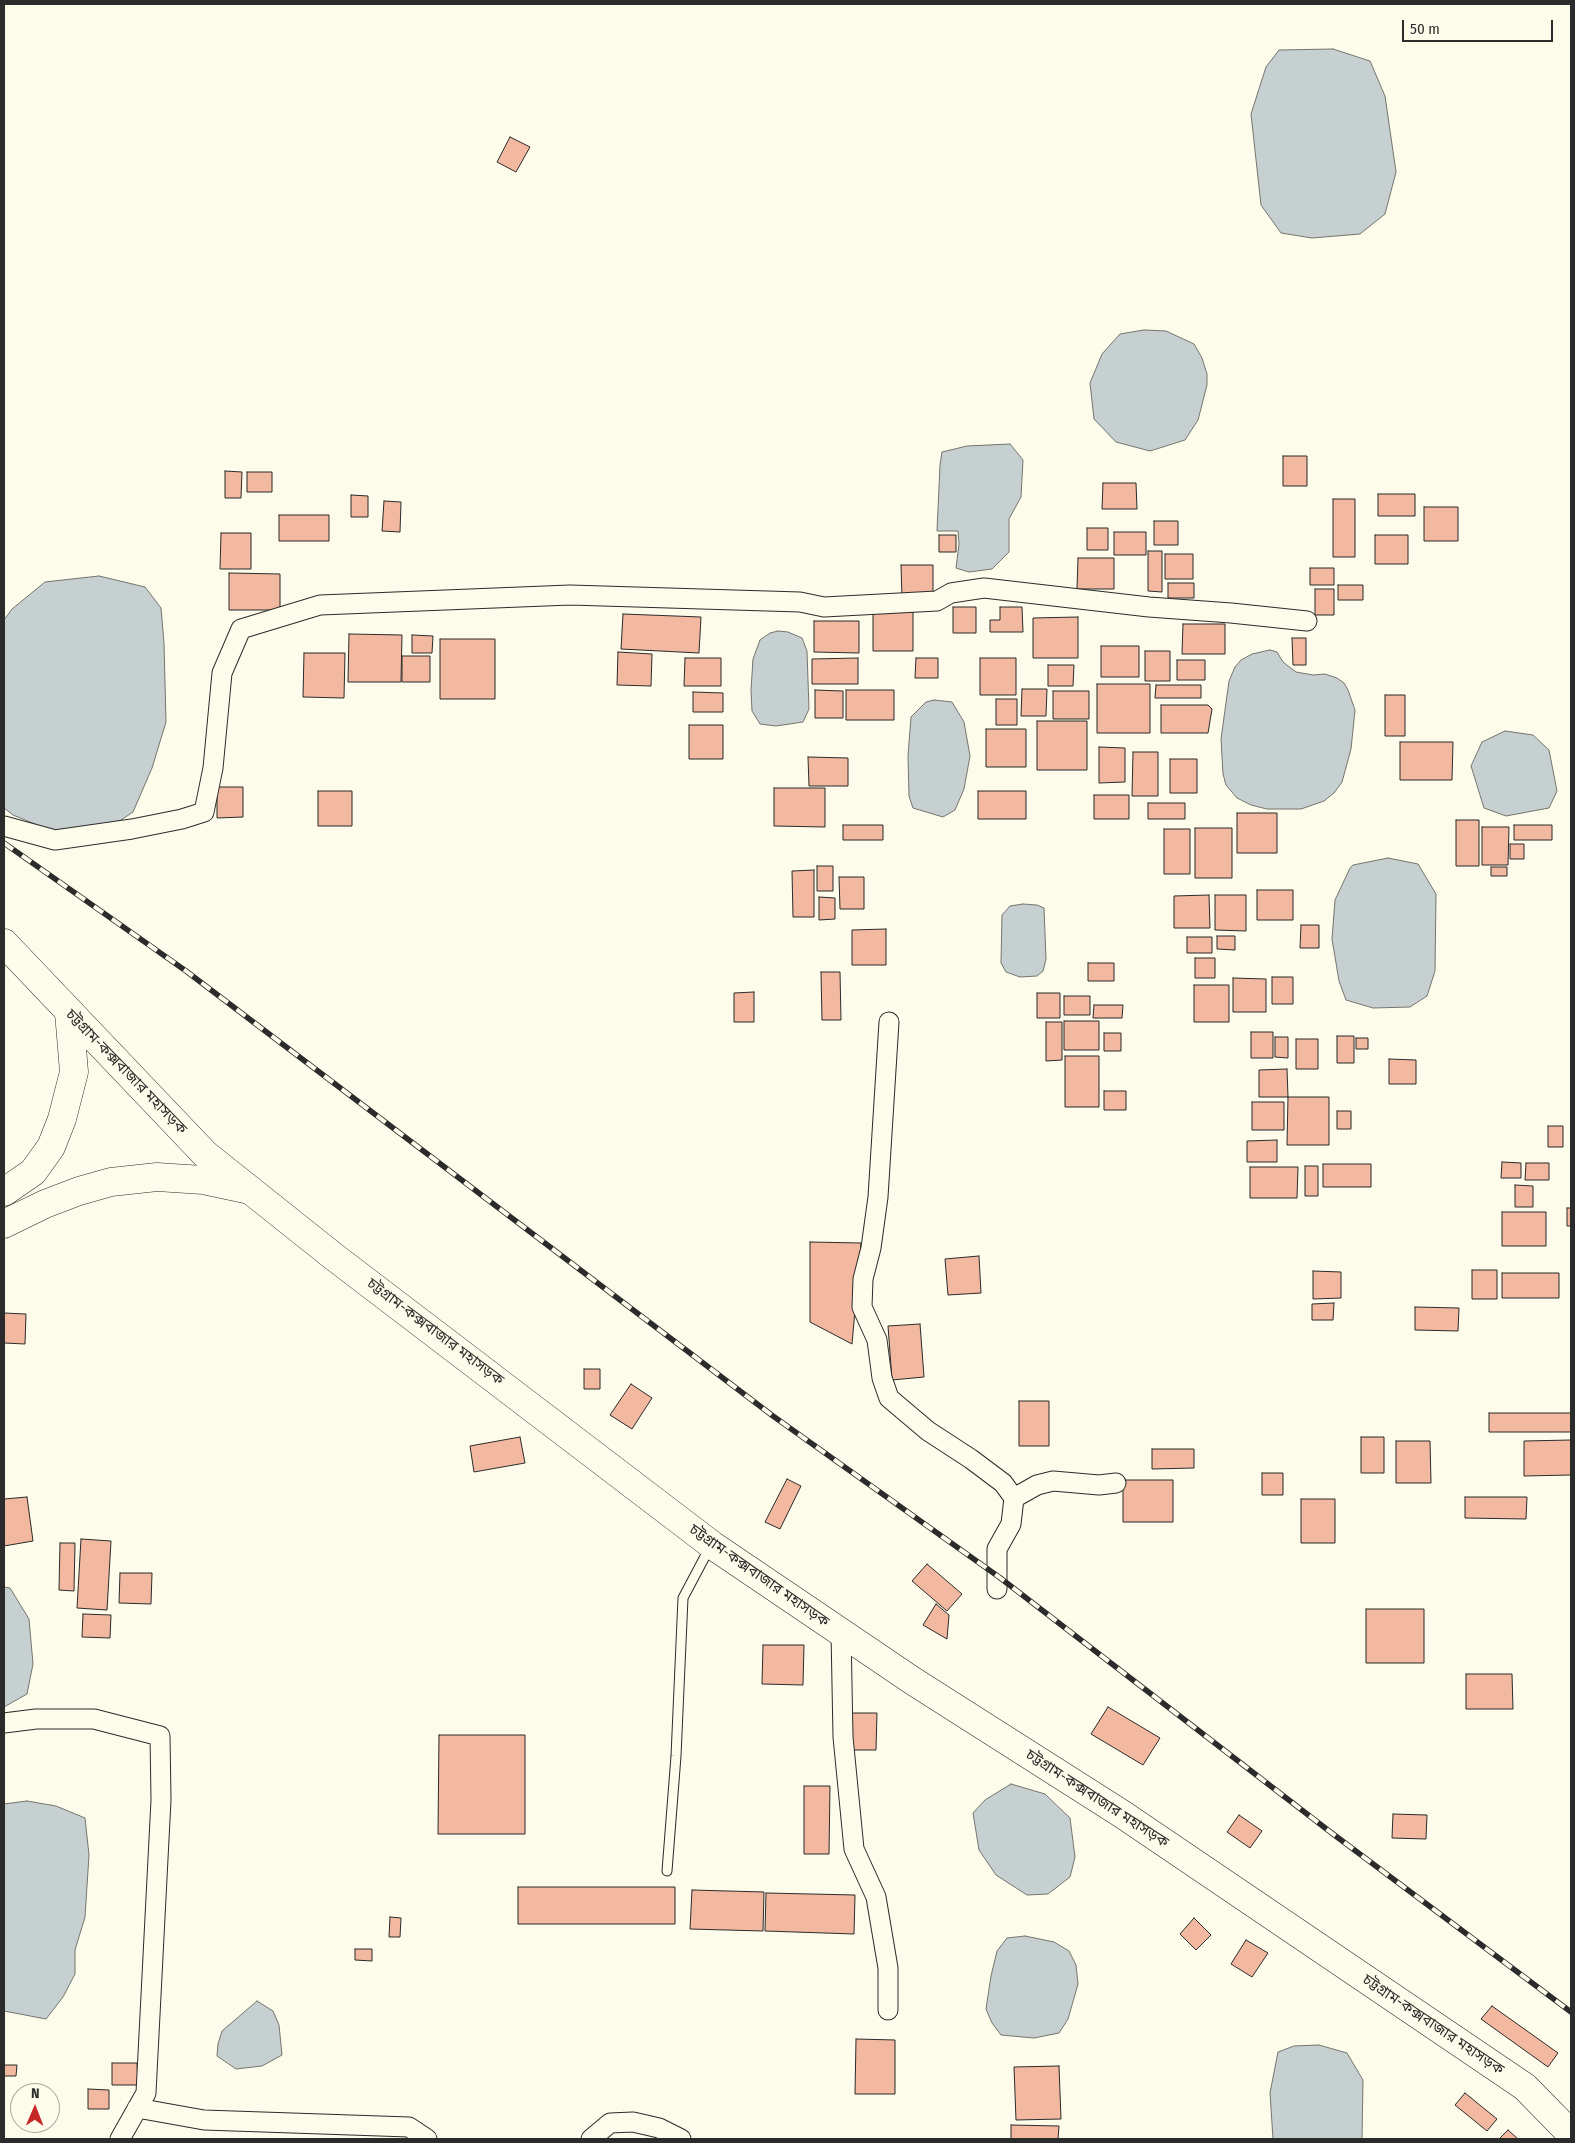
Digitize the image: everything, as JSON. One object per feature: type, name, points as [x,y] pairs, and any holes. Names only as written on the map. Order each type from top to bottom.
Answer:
[{"type":"main road","name":"চট্টগ্রাম-কক্সবাজার মহাসড়ক","points":[[4,944],[205,1154],[712,1545],[913,1681],[1122,1814],[1525,2087],[1571,2134]]},
{"type":"main road","points":[[4,1192],[33,1172],[51,1147],[62,1119],[74,1072],[69,1012]]},
{"type":"main road","points":[[4,1224],[45,1204],[79,1191],[111,1182],[157,1177],[203,1180],[250,1190]]},
{"type":"street","points":[[4,826],[55,840],[132,829],[182,819],[204,812],[213,768],[222,673],[241,629],[320,605],[570,595],[800,602],[824,607],[938,601],[951,593],[984,588],[1149,607],[1231,613],[1307,622]]},
{"type":"street","points":[[890,1022],[878,1197],[871,1248],[863,1279],[862,1308],[877,1340],[882,1378],[889,1398],[928,1431],[1003,1483],[1014,1498],[1011,1524],[997,1549],[997,1589]]},
{"type":"street","points":[[1014,1498],[1037,1485],[1053,1481],[1099,1485],[1116,1483]]},
{"type":"street","points":[[841,1632],[843,1737],[854,1849],[876,1897],[888,1968],[888,2010]]},
{"type":"street","points":[[4,1724],[36,1719],[94,1719],[160,1736],[162,1800],[146,2093],[120,2139]]},
{"type":"street","points":[[137,2108],[204,2120],[409,2127],[426,2139]]},
{"type":"street","points":[[591,2139],[610,2123],[633,2122],[659,2128],[681,2139]]},
{"type":"lane","points":[[668,1871],[676,1756],[683,1598],[712,1545]]},
{"type":"shaded area","points":[[1333,49],[1370,61],[1385,96],[1396,172],[1385,214],[1360,234],[1312,238],[1281,233],[1261,205],[1251,114],[1266,67],[1279,50]]},
{"type":"shaded area","points":[[1144,330],[1166,331],[1194,344],[1202,358],[1207,374],[1207,385],[1198,420],[1185,440],[1150,451],[1116,442],[1094,419],[1090,383],[1102,354],[1120,334]]},
{"type":"shaded area","points":[[1010,444],[1023,460],[1021,497],[1009,519],[1009,552],[992,569],[969,572],[956,568],[959,544],[958,531],[937,531],[942,452],[967,446]]},
{"type":"shaded area","points":[[99,576],[145,587],[161,608],[166,722],[152,768],[133,812],[106,830],[62,835],[13,815],[4,808],[4,620],[12,609],[45,582]]},
{"type":"shaded area","points":[[778,631],[788,632],[802,638],[807,651],[809,709],[803,722],[776,726],[760,724],[752,711],[751,690],[753,659],[760,640],[770,633]]},
{"type":"shaded area","points":[[1270,650],[1277,652],[1283,662],[1296,672],[1313,675],[1325,674],[1337,678],[1344,683],[1348,690],[1355,710],[1351,749],[1342,782],[1334,793],[1324,801],[1301,809],[1267,809],[1251,805],[1237,798],[1226,785],[1223,774],[1221,739],[1229,681],[1235,667],[1241,660],[1252,654]]},
{"type":"shaded area","points":[[934,700],[952,702],[964,722],[970,756],[964,789],[955,810],[943,817],[913,808],[909,796],[908,756],[911,717],[926,702]]},
{"type":"shaded area","points":[[1505,731],[1533,735],[1549,750],[1557,791],[1549,808],[1506,816],[1484,808],[1471,766],[1482,742]]},
{"type":"shaded area","points":[[1388,858],[1418,864],[1436,894],[1435,971],[1427,996],[1410,1007],[1373,1008],[1346,1000],[1339,981],[1332,939],[1335,900],[1353,865]]},
{"type":"shaded area","points":[[1023,904],[1037,905],[1044,908],[1046,959],[1043,971],[1037,976],[1020,977],[1006,972],[1001,963],[1002,915],[1010,906]]},
{"type":"shaded area","points":[[4,1587],[10,1588],[29,1619],[33,1664],[27,1694],[4,1707]]},
{"type":"shaded area","points":[[1011,1784],[1045,1794],[1070,1818],[1075,1857],[1070,1877],[1048,1894],[1027,1895],[996,1875],[979,1850],[973,1813],[985,1800]]},
{"type":"shaded area","points":[[27,1801],[56,1806],[85,1818],[89,1855],[85,1917],[75,1950],[75,1974],[63,1997],[46,2019],[4,2011],[4,1804]]},
{"type":"shaded area","points":[[1025,1936],[1054,1942],[1069,1951],[1076,1965],[1078,1984],[1068,2019],[1059,2033],[1034,2038],[1001,2035],[992,2023],[986,2009],[997,1951],[1007,1938]]},
{"type":"shaded area","points":[[257,2001],[273,2011],[279,2025],[282,2055],[262,2066],[236,2069],[217,2056],[222,2031]]},
{"type":"shaded area","points":[[1319,2045],[1347,2053],[1363,2080],[1362,2139],[1273,2139],[1270,2093],[1278,2052],[1294,2046]]},
{"type":"building","points":[[510,137],[530,147],[516,172],[497,162]]},
{"type":"building","points":[[1283,456],[1307,456],[1307,486],[1283,486]]},
{"type":"building","points":[[225,471],[242,472],[241,498],[225,498]]},
{"type":"building","points":[[247,472],[272,472],[272,492],[247,492]]},
{"type":"building","points":[[1103,483],[1136,483],[1137,509],[1102,509]]},
{"type":"building","points":[[1378,494],[1415,494],[1415,516],[1378,516]]},
{"type":"building","points":[[351,495],[368,496],[368,517],[351,517]]},
{"type":"building","points":[[1333,499],[1355,499],[1355,557],[1333,557]]},
{"type":"building","points":[[384,501],[401,502],[400,532],[382,531]]},
{"type":"building","points":[[1424,507],[1458,507],[1458,541],[1424,541]]},
{"type":"building","points":[[279,515],[329,515],[329,541],[279,541]]},
{"type":"building","points":[[1154,521],[1178,521],[1178,545],[1154,545]]},
{"type":"building","points":[[1087,528],[1108,528],[1108,550],[1087,550]]},
{"type":"building","points":[[1114,532],[1146,532],[1146,555],[1114,555]]},
{"type":"building","points":[[221,533],[251,533],[251,569],[220,569]]},
{"type":"building","points":[[939,535],[956,535],[956,552],[939,552]]},
{"type":"building","points":[[1375,535],[1408,535],[1408,564],[1375,564]]},
{"type":"building","points":[[1148,551],[1162,551],[1162,592],[1148,591]]},
{"type":"building","points":[[1165,554],[1193,554],[1193,579],[1165,579]]},
{"type":"building","points":[[1078,558],[1114,558],[1114,589],[1077,589]]},
{"type":"building","points":[[901,565],[933,565],[933,597],[902,598]]},
{"type":"building","points":[[1310,568],[1334,568],[1334,585],[1310,585]]},
{"type":"building","points":[[229,573],[280,574],[280,610],[229,610]]},
{"type":"building","points":[[1168,583],[1194,583],[1194,598],[1168,598]]},
{"type":"building","points":[[1338,585],[1363,585],[1363,600],[1338,600]]},
{"type":"building","points":[[1315,589],[1334,589],[1334,615],[1315,615]]},
{"type":"building","points":[[953,607],[976,607],[976,633],[953,633]]},
{"type":"building","points":[[1000,607],[1022,607],[1023,632],[990,632],[990,620],[1000,620]]},
{"type":"building","points":[[873,611],[913,611],[913,651],[873,651]]},
{"type":"building","points":[[623,614],[701,617],[699,653],[621,649]]},
{"type":"building","points":[[1078,617],[1078,658],[1033,658],[1033,618]]},
{"type":"building","points":[[814,621],[859,621],[859,653],[814,652]]},
{"type":"building","points":[[1183,624],[1225,624],[1225,654],[1182,654]]},
{"type":"building","points":[[349,634],[402,635],[401,682],[348,682]]},
{"type":"building","points":[[412,635],[433,636],[432,653],[412,653]]},
{"type":"building","points":[[1292,638],[1306,638],[1306,665],[1293,665]]},
{"type":"building","points":[[440,639],[495,639],[495,699],[440,699]]},
{"type":"building","points":[[1101,646],[1139,646],[1139,677],[1101,677]]},
{"type":"building","points":[[1145,651],[1170,651],[1170,681],[1145,681]]},
{"type":"building","points":[[618,652],[652,654],[651,686],[617,685]]},
{"type":"building","points":[[304,653],[345,653],[344,698],[303,697]]},
{"type":"building","points":[[402,656],[430,656],[430,682],[402,682]]},
{"type":"building","points":[[685,658],[721,658],[721,686],[684,686]]},
{"type":"building","points":[[858,658],[858,684],[812,684],[812,659]]},
{"type":"building","points":[[916,658],[938,658],[938,678],[915,678]]},
{"type":"building","points":[[980,658],[1016,658],[1016,695],[980,695]]},
{"type":"building","points":[[1177,660],[1205,660],[1205,680],[1177,680]]},
{"type":"building","points":[[1048,665],[1074,665],[1073,686],[1048,686]]},
{"type":"building","points":[[1097,684],[1150,684],[1150,733],[1097,733]]},
{"type":"building","points":[[1156,685],[1201,685],[1201,698],[1155,698]]},
{"type":"building","points":[[1022,689],[1047,689],[1046,716],[1021,716]]},
{"type":"building","points":[[815,690],[843,691],[843,718],[815,718]]},
{"type":"building","points":[[846,690],[894,690],[894,720],[846,720]]},
{"type":"building","points":[[1053,691],[1089,691],[1089,719],[1053,719]]},
{"type":"building","points":[[693,692],[723,693],[723,712],[693,712]]},
{"type":"building","points":[[1385,695],[1405,695],[1405,736],[1385,736]]},
{"type":"building","points":[[996,699],[1017,699],[1017,725],[996,725]]},
{"type":"building","points":[[1161,705],[1208,705],[1212,709],[1208,733],[1161,733]]},
{"type":"building","points":[[1037,721],[1087,721],[1087,770],[1037,770]]},
{"type":"building","points":[[689,725],[723,725],[723,759],[689,759]]},
{"type":"building","points":[[986,729],[1026,729],[1026,767],[986,767]]},
{"type":"building","points":[[1400,742],[1453,742],[1452,780],[1400,780]]},
{"type":"building","points":[[1099,747],[1125,748],[1125,782],[1099,783]]},
{"type":"building","points":[[1133,752],[1158,752],[1158,796],[1132,796]]},
{"type":"building","points":[[808,757],[848,758],[848,786],[809,786]]},
{"type":"building","points":[[1170,759],[1197,759],[1197,793],[1170,793]]},
{"type":"building","points":[[217,787],[243,787],[243,817],[217,818]]},
{"type":"building","points":[[774,788],[825,788],[825,827],[774,826]]},
{"type":"building","points":[[318,791],[352,791],[352,826],[318,826]]},
{"type":"building","points":[[978,791],[1026,791],[1026,819],[978,819]]},
{"type":"building","points":[[1094,795],[1129,795],[1129,819],[1094,819]]},
{"type":"building","points":[[1148,803],[1185,803],[1185,819],[1148,819]]},
{"type":"building","points":[[1237,813],[1277,813],[1277,853],[1237,853]]},
{"type":"building","points":[[1456,820],[1479,820],[1479,866],[1456,866]]},
{"type":"building","points":[[843,825],[883,825],[883,840],[843,840]]},
{"type":"building","points":[[1514,825],[1552,825],[1552,840],[1514,840]]},
{"type":"building","points":[[1482,827],[1509,827],[1508,865],[1482,865]]},
{"type":"building","points":[[1195,828],[1232,828],[1232,878],[1195,878]]},
{"type":"building","points":[[1164,829],[1190,829],[1190,874],[1164,874]]},
{"type":"building","points":[[1510,844],[1524,844],[1524,859],[1510,859]]},
{"type":"building","points":[[817,866],[833,866],[833,891],[817,891]]},
{"type":"building","points":[[1491,867],[1507,867],[1507,876],[1491,876]]},
{"type":"building","points":[[814,870],[814,917],[793,917],[792,871]]},
{"type":"building","points":[[839,877],[864,877],[864,909],[840,909]]},
{"type":"building","points":[[1257,890],[1293,890],[1293,920],[1257,920]]},
{"type":"building","points":[[1209,895],[1210,928],[1174,928],[1174,896]]},
{"type":"building","points":[[1215,895],[1246,895],[1246,931],[1215,930]]},
{"type":"building","points":[[819,897],[835,898],[835,919],[819,920]]},
{"type":"building","points":[[1301,925],[1319,925],[1319,948],[1300,948]]},
{"type":"building","points":[[886,929],[886,965],[852,965],[852,930]]},
{"type":"building","points":[[1217,936],[1235,936],[1235,950],[1217,949]]},
{"type":"building","points":[[1187,937],[1212,937],[1212,953],[1187,953]]},
{"type":"building","points":[[1195,958],[1215,958],[1215,978],[1195,978]]},
{"type":"building","points":[[1088,963],[1114,963],[1114,981],[1088,981]]},
{"type":"building","points":[[821,972],[840,972],[841,1020],[822,1020]]},
{"type":"building","points":[[1272,977],[1293,977],[1293,1004],[1272,1004]]},
{"type":"building","points":[[1233,978],[1266,979],[1266,1012],[1233,1012]]},
{"type":"building","points":[[1194,985],[1229,985],[1229,1022],[1194,1022]]},
{"type":"building","points":[[754,992],[754,1022],[734,1022],[734,993]]},
{"type":"building","points":[[1037,993],[1060,993],[1060,1018],[1037,1018]]},
{"type":"building","points":[[1064,996],[1090,996],[1090,1015],[1064,1015]]},
{"type":"building","points":[[1094,1005],[1123,1005],[1122,1018],[1093,1018]]},
{"type":"building","points":[[1064,1021],[1099,1021],[1099,1050],[1064,1050]]},
{"type":"building","points":[[1046,1022],[1062,1022],[1062,1060],[1046,1061]]},
{"type":"building","points":[[1251,1032],[1273,1032],[1273,1058],[1251,1058]]},
{"type":"building","points":[[1104,1033],[1121,1033],[1121,1051],[1104,1051]]},
{"type":"building","points":[[1337,1036],[1354,1036],[1354,1063],[1337,1063]]},
{"type":"building","points":[[1275,1037],[1288,1037],[1288,1058],[1275,1057]]},
{"type":"building","points":[[1356,1038],[1368,1038],[1368,1049],[1356,1049]]},
{"type":"building","points":[[1296,1039],[1318,1039],[1318,1069],[1296,1069]]},
{"type":"building","points":[[1065,1056],[1099,1056],[1099,1107],[1065,1107]]},
{"type":"building","points":[[1389,1059],[1416,1060],[1416,1084],[1389,1084]]},
{"type":"building","points":[[1287,1069],[1288,1097],[1259,1097],[1259,1070]]},
{"type":"building","points":[[1104,1091],[1126,1091],[1126,1110],[1104,1110]]},
{"type":"building","points":[[1288,1097],[1329,1097],[1329,1145],[1287,1145]]},
{"type":"building","points":[[1252,1102],[1284,1102],[1284,1130],[1252,1130]]},
{"type":"building","points":[[1337,1111],[1351,1111],[1351,1129],[1337,1129]]},
{"type":"building","points":[[1548,1126],[1563,1126],[1563,1147],[1548,1147]]},
{"type":"building","points":[[1277,1140],[1277,1162],[1247,1162],[1247,1141]]},
{"type":"building","points":[[1502,1162],[1521,1163],[1521,1178],[1501,1178]]},
{"type":"building","points":[[1526,1163],[1549,1163],[1549,1180],[1525,1180]]},
{"type":"building","points":[[1323,1164],[1371,1164],[1371,1187],[1323,1187]]},
{"type":"building","points":[[1305,1166],[1318,1166],[1318,1196],[1305,1196]]},
{"type":"building","points":[[1250,1167],[1298,1167],[1297,1198],[1250,1198]]},
{"type":"building","points":[[1515,1185],[1533,1186],[1533,1207],[1515,1207]]},
{"type":"building","points":[[1567,1208],[1571,1208],[1571,1226],[1567,1226]]},
{"type":"building","points":[[1502,1212],[1546,1212],[1546,1246],[1502,1246]]},
{"type":"building","points":[[810,1242],[861,1243],[852,1344],[810,1322]]},
{"type":"building","points":[[979,1256],[981,1293],[948,1295],[945,1259]]},
{"type":"building","points":[[1472,1270],[1497,1270],[1497,1299],[1472,1299]]},
{"type":"building","points":[[1313,1271],[1341,1272],[1341,1298],[1313,1299]]},
{"type":"building","points":[[1502,1273],[1559,1273],[1559,1298],[1502,1298]]},
{"type":"building","points":[[1334,1303],[1333,1320],[1312,1320],[1312,1304]]},
{"type":"building","points":[[1415,1307],[1459,1308],[1458,1331],[1415,1330]]},
{"type":"building","points":[[4,1313],[26,1314],[25,1344],[4,1343]]},
{"type":"building","points":[[920,1324],[924,1377],[892,1380],[888,1326]]},
{"type":"building","points":[[584,1369],[600,1369],[600,1389],[584,1389]]},
{"type":"building","points":[[631,1384],[652,1398],[632,1429],[610,1415]]},
{"type":"building","points":[[1019,1401],[1049,1401],[1049,1446],[1019,1446]]},
{"type":"building","points":[[1489,1413],[1571,1413],[1571,1432],[1489,1432]]},
{"type":"building","points":[[520,1437],[525,1463],[474,1472],[470,1446]]},
{"type":"building","points":[[1361,1437],[1384,1437],[1384,1473],[1361,1473]]},
{"type":"building","points":[[1571,1440],[1571,1475],[1524,1476],[1524,1441]]},
{"type":"building","points":[[1396,1441],[1430,1441],[1431,1483],[1396,1483]]},
{"type":"building","points":[[1152,1449],[1194,1449],[1194,1468],[1152,1469]]},
{"type":"building","points":[[1262,1473],[1283,1473],[1283,1495],[1262,1495]]},
{"type":"building","points":[[787,1479],[801,1486],[780,1529],[765,1522]]},
{"type":"building","points":[[1123,1480],[1173,1480],[1173,1522],[1123,1522]]},
{"type":"building","points":[[27,1497],[33,1541],[4,1546],[4,1499]]},
{"type":"building","points":[[1465,1497],[1527,1497],[1526,1519],[1465,1518]]},
{"type":"building","points":[[1301,1499],[1335,1499],[1335,1543],[1301,1543]]},
{"type":"building","points":[[81,1539],[111,1541],[107,1610],[77,1608]]},
{"type":"building","points":[[60,1543],[75,1543],[74,1591],[59,1590]]},
{"type":"building","points":[[927,1564],[962,1594],[947,1611],[912,1581]]},
{"type":"building","points":[[120,1573],[152,1573],[151,1604],[119,1603]]},
{"type":"building","points":[[936,1604],[949,1615],[947,1639],[923,1625]]},
{"type":"building","points":[[1366,1609],[1424,1609],[1424,1663],[1366,1663]]},
{"type":"building","points":[[83,1614],[111,1615],[110,1638],[82,1637]]},
{"type":"building","points":[[763,1645],[804,1645],[803,1685],[762,1684]]},
{"type":"building","points":[[1466,1674],[1512,1674],[1513,1709],[1466,1709]]},
{"type":"building","points":[[1108,1707],[1160,1738],[1143,1765],[1091,1734]]},
{"type":"building","points":[[850,1713],[877,1713],[876,1750],[850,1750]]},
{"type":"building","points":[[439,1735],[525,1735],[525,1834],[438,1834]]},
{"type":"building","points":[[804,1786],[830,1786],[829,1854],[804,1854]]},
{"type":"building","points":[[1393,1814],[1427,1815],[1426,1839],[1392,1838]]},
{"type":"building","points":[[1239,1815],[1262,1831],[1250,1848],[1227,1832]]},
{"type":"building","points":[[518,1887],[675,1887],[675,1924],[518,1924]]},
{"type":"building","points":[[692,1890],[764,1892],[763,1931],[690,1929]]},
{"type":"building","points":[[766,1893],[855,1895],[854,1934],[765,1931]]},
{"type":"building","points":[[390,1917],[401,1918],[400,1937],[389,1937]]},
{"type":"building","points":[[1194,1918],[1211,1935],[1196,1950],[1180,1934]]},
{"type":"building","points":[[1246,1940],[1268,1953],[1252,1977],[1231,1964]]},
{"type":"building","points":[[355,1949],[372,1949],[372,1961],[355,1960]]},
{"type":"building","points":[[1492,2006],[1558,2053],[1548,2067],[1481,2019]]},
{"type":"building","points":[[856,2039],[895,2040],[895,2094],[855,2094]]},
{"type":"building","points":[[112,2063],[137,2063],[138,2085],[112,2085]]},
{"type":"building","points":[[4,2065],[17,2065],[16,2076],[4,2076]]},
{"type":"building","points":[[1059,2066],[1061,2119],[1016,2120],[1014,2067]]},
{"type":"building","points":[[88,2089],[109,2090],[109,2109],[88,2109]]},
{"type":"building","points":[[1465,2093],[1497,2119],[1487,2131],[1455,2105]]},
{"type":"building","points":[[1011,2125],[1059,2126],[1058,2139],[1011,2139]]},
{"type":"building","points":[[1508,2130],[1518,2139],[1499,2139]]},
{"type":"railway","points":[[4,843],[186,971],[773,1416],[999,1577],[1333,1834],[1571,2012]]}]
